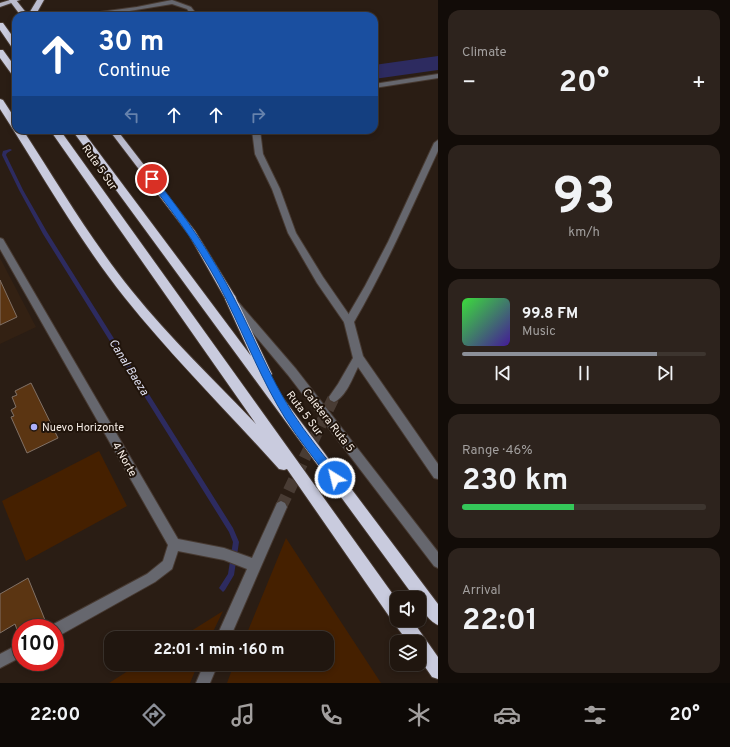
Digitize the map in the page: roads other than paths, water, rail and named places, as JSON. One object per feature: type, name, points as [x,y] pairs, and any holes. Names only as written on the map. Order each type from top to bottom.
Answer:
[{"type":"highway","points":[[14,0],[22,12]]},
{"type":"highway","points":[[32,12],[41,0]]},
{"type":"highway","points":[[0,26],[12,42]]},
{"type":"highway","points":[[0,52],[12,68]]},
{"type":"highway","points":[[0,102],[12,121]]},
{"type":"highway","points":[[21,134],[102,259],[128,294],[324,510]]},
{"type":"highway","name":"Ruta 5 Sur","points":[[58,134],[390,603]]},
{"type":"highway","name":"Ruta 5 Sur","points":[[80,134],[438,617]]},
{"type":"highway","points":[[116,134],[192,232],[231,299],[259,361],[289,415]]},
{"type":"highway","points":[[426,654],[438,671]]},
{"type":"main road","points":[[0,5],[14,0]]},
{"type":"street","points":[[115,12],[172,2],[189,8],[192,12]]},
{"type":"street","points":[[378,85],[438,76]]},
{"type":"street","points":[[257,134],[259,140],[257,149],[276,189],[292,233],[320,280],[349,322],[358,358],[438,474]]},
{"type":"street","points":[[349,322],[369,288],[392,242],[438,143]]},
{"type":"street","name":"4 Norte","points":[[0,241],[174,544]]},
{"type":"street","name":"Caletera Ruta 5","points":[[231,299],[292,372],[438,562]]},
{"type":"street","points":[[334,397],[342,387],[358,358]]},
{"type":"street","points":[[225,631],[249,563],[281,507]]},
{"type":"street","points":[[64,626],[151,578],[168,565],[174,544],[224,554],[249,563]]},
{"type":"street","points":[[0,661],[12,655]]},
{"type":"street","points":[[203,683],[208,671]]},
{"type":"waterway","name":"Canal Baeza","points":[[378,71],[438,63]]},
{"type":"waterway","name":"Canal Baeza","points":[[10,150],[5,152],[4,155],[21,190],[45,233],[231,530],[236,542],[231,575],[223,588]]},
{"type":"tunnel","points":[[281,507],[334,397]]},
{"type":"place","name":"Nuevo Horizonte","points":[[34,427]]}]
